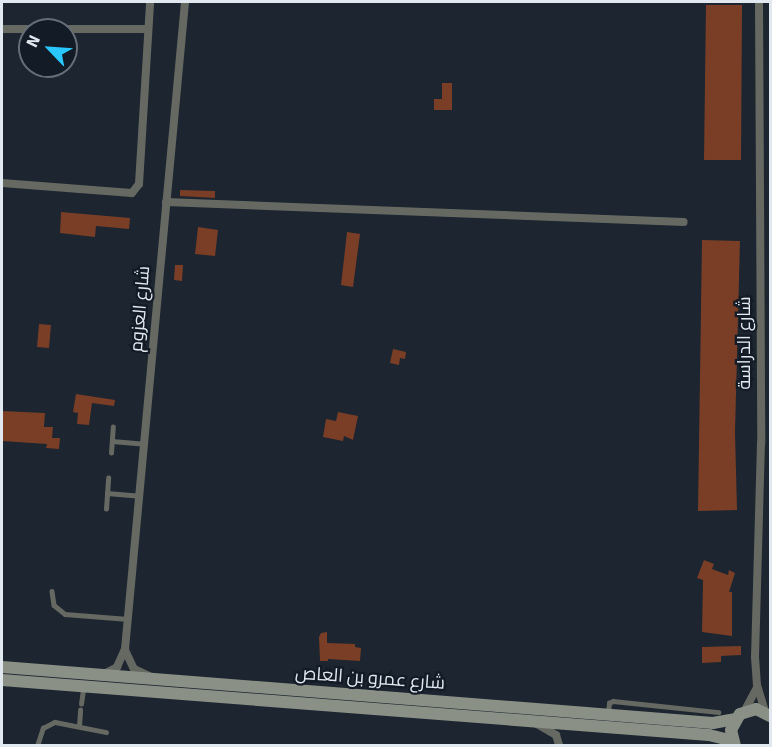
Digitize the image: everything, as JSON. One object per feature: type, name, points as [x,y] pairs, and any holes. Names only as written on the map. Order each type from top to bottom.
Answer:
[{"type":"main road","name":"شارع عمرو بن العاص","points":[[2,667],[86,681],[709,735],[734,743]]},
{"type":"main road","name":"شارع عمرو بن العاص","points":[[2,680],[159,680],[713,723],[752,709],[769,714]]},
{"type":"main road","points":[[734,743],[731,730],[740,715]]},
{"type":"street","points":[[2,183],[132,193],[139,184],[150,2]]},
{"type":"street","name":"شارع العزوم","points":[[125,649],[185,2]]},
{"type":"street","name":"شارع الدراسة","points":[[757,685],[756,621],[761,443],[759,2]]},
{"type":"street","points":[[2,29],[147,29]]},
{"type":"street","points":[[166,202],[684,222]]},
{"type":"street","points":[[125,649],[134,669],[159,680]]},
{"type":"street","points":[[86,681],[112,671],[121,662],[125,649]]},
{"type":"street","points":[[757,685],[769,714]]},
{"type":"street","points":[[740,715],[754,696],[757,685]]},
{"type":"street","points":[[530,721],[554,733],[559,745]]},
{"type":"street","points":[[559,745],[563,734],[574,724]]},
{"type":"lane","points":[[111,453],[112,427]]},
{"type":"lane","points":[[112,441],[144,444]]},
{"type":"lane","points":[[106,509],[108,478]]},
{"type":"lane","points":[[107,493],[139,495]]},
{"type":"lane","points":[[52,591],[54,605],[65,614],[128,619]]},
{"type":"lane","points":[[81,704],[86,681]]},
{"type":"lane","points":[[608,714],[609,703],[613,701],[718,712]]},
{"type":"lane","points":[[78,726],[80,710]]},
{"type":"lane","points":[[37,746],[41,731],[51,723],[106,732]]},
{"type":"building","points":[[706,5],[742,5],[741,160],[704,160]]},
{"type":"building","points":[[442,83],[452,83],[452,110],[434,110],[434,99],[442,99]]},
{"type":"building","points":[[180,190],[215,191],[215,198],[180,196]]},
{"type":"building","points":[[61,212],[130,218],[129,229],[96,226],[95,237],[60,233]]},
{"type":"building","points":[[198,227],[218,230],[215,256],[195,254]]},
{"type":"building","points":[[347,232],[360,234],[353,287],[341,285]]},
{"type":"building","points":[[702,240],[740,241],[735,432],[737,510],[698,511]]},
{"type":"building","points":[[175,265],[183,265],[182,281],[174,280]]},
{"type":"building","points":[[39,324],[51,325],[49,348],[37,347]]},
{"type":"building","points":[[393,349],[406,352],[405,359],[400,358],[399,365],[390,363]]},
{"type":"building","points":[[76,394],[115,400],[114,406],[92,403],[89,425],[77,424],[78,413],[73,412]]},
{"type":"building","points":[[2,411],[45,413],[44,427],[53,427],[52,438],[60,438],[59,449],[46,448],[47,444],[2,441]]},
{"type":"building","points":[[338,412],[358,416],[353,440],[344,436],[343,441],[323,437],[326,419],[336,421]]},
{"type":"building","points":[[704,560],[714,564],[712,569],[728,575],[729,570],[735,573],[729,592],[732,592],[732,636],[702,632],[703,580],[697,578]]},
{"type":"building","points":[[327,632],[327,643],[355,644],[355,647],[361,648],[360,661],[328,659],[328,661],[320,661],[319,637],[321,633]]},
{"type":"building","points":[[741,646],[741,655],[721,656],[721,662],[702,663],[702,647]]}]
